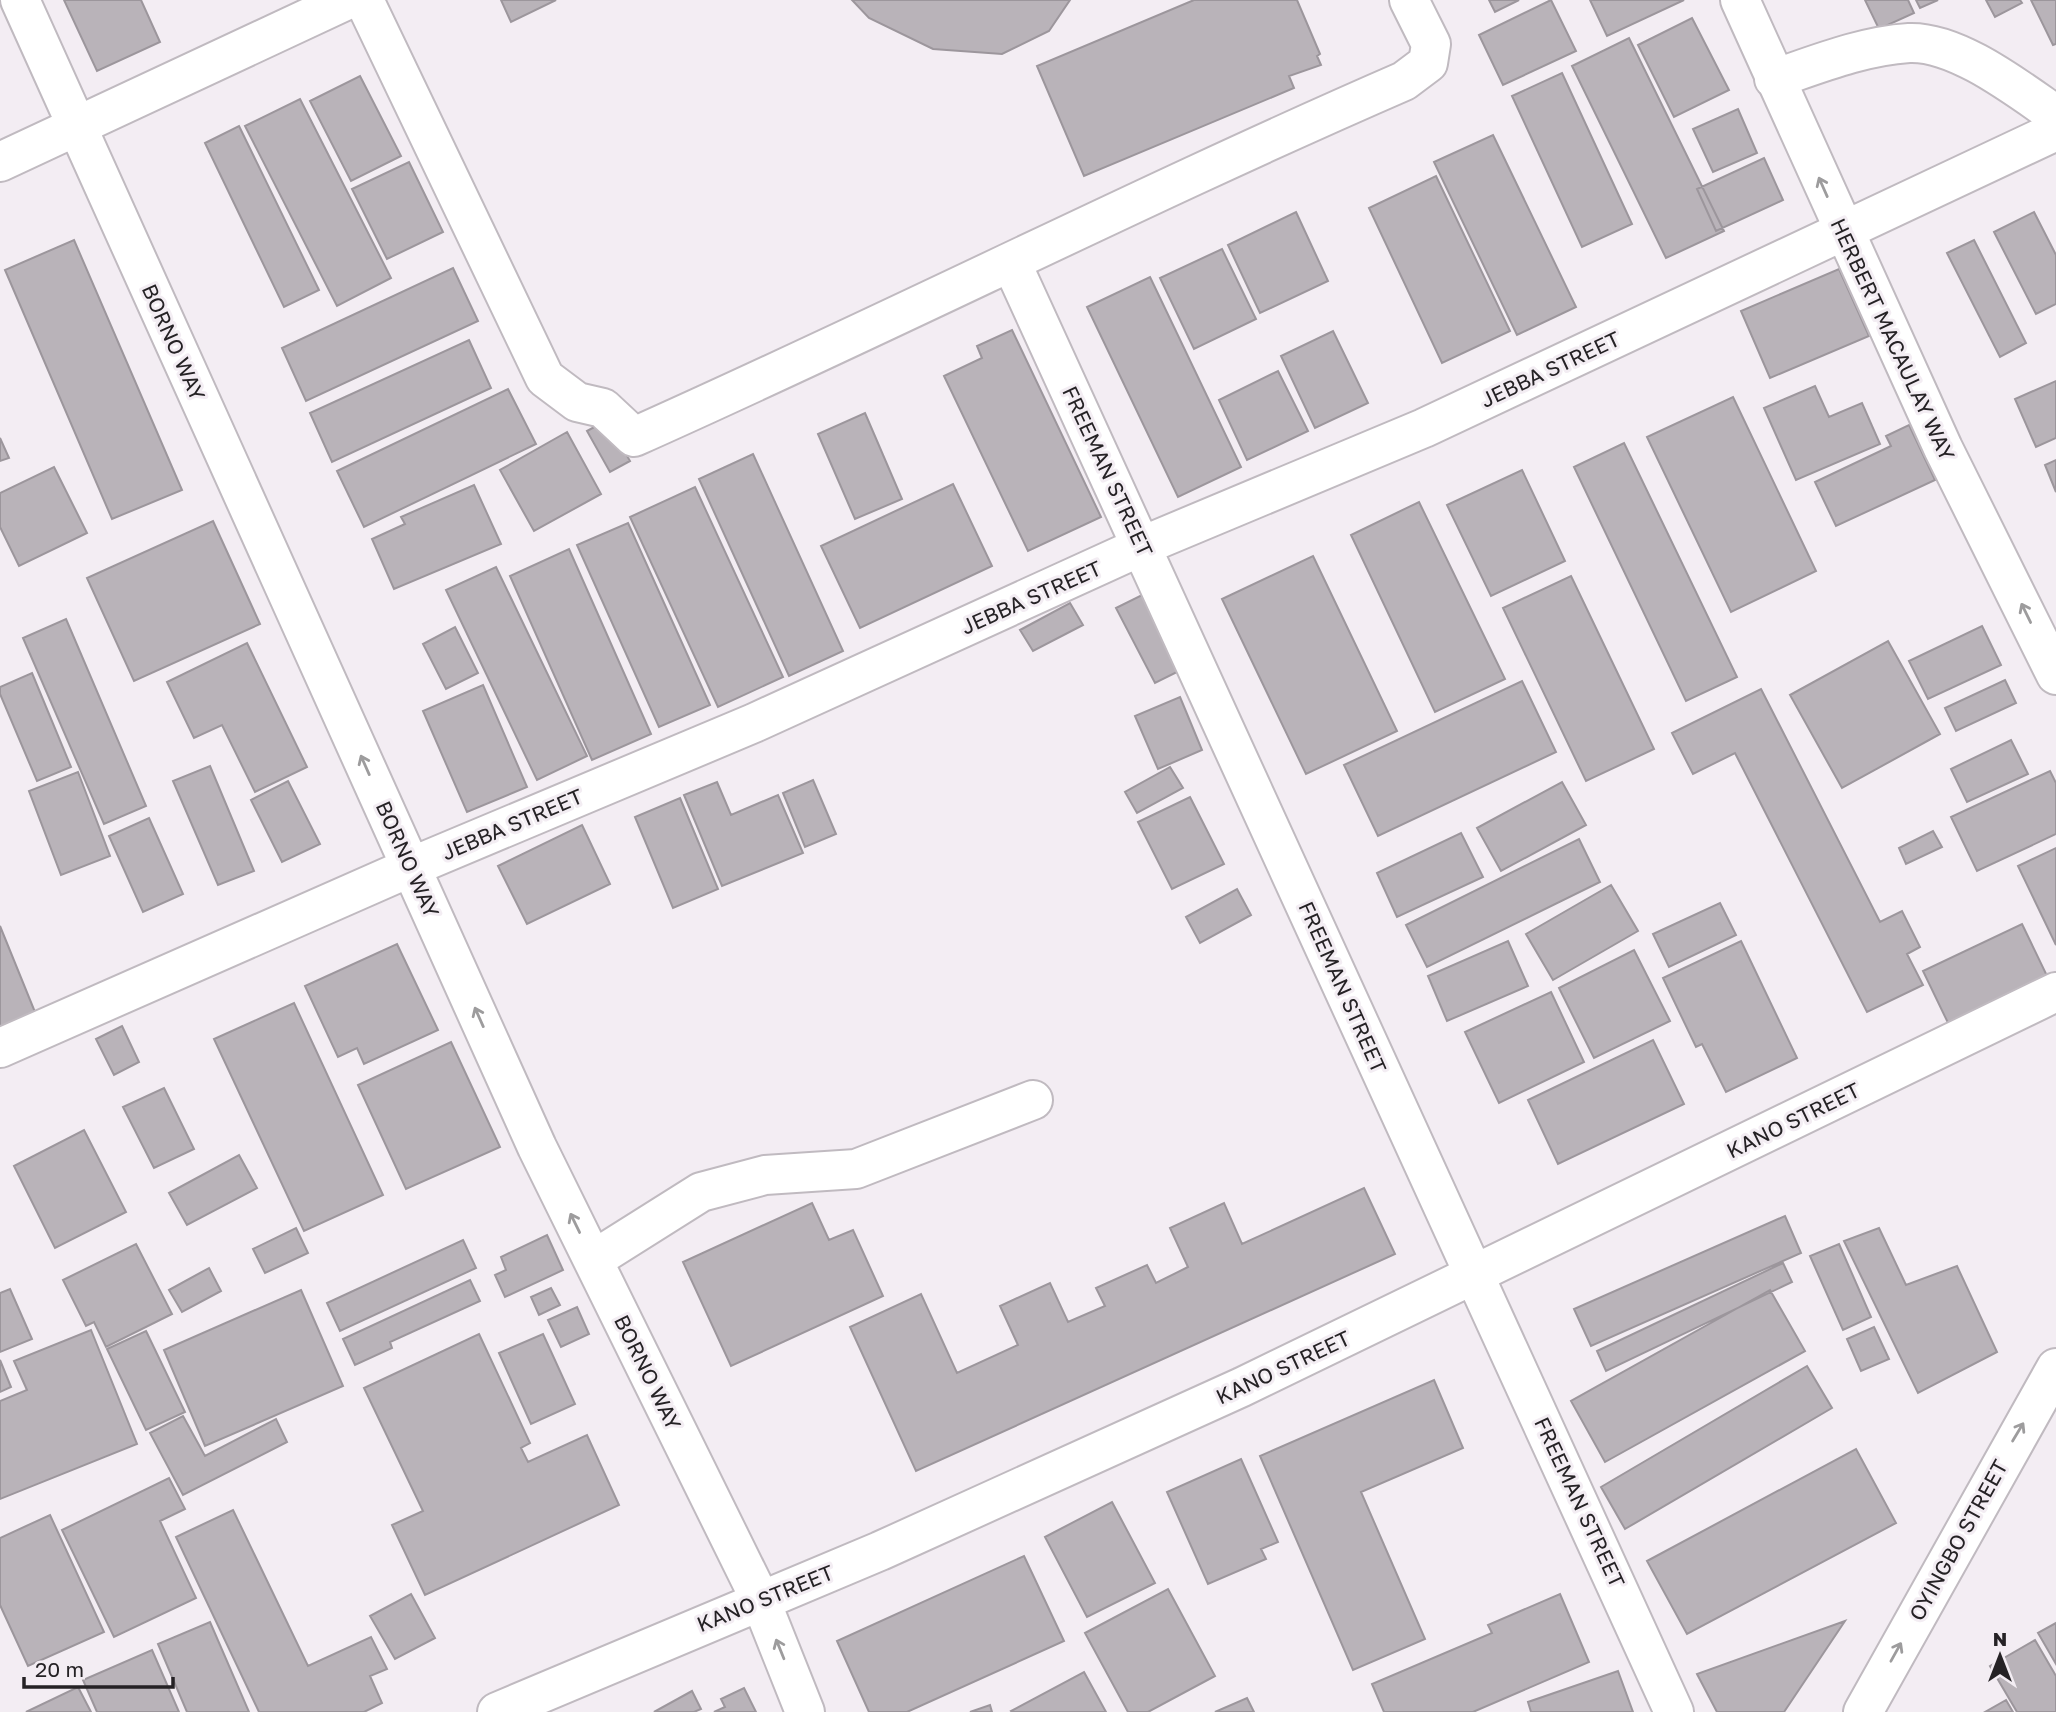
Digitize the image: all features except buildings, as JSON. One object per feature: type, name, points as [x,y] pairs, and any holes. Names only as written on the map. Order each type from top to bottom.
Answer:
[{"type":"main road","name":"BORNO WAY","points":[[20,0],[537,1147],[760,1599],[805,1712]]},
{"type":"main road","points":[[0,162],[347,0]]},
{"type":"main road","points":[[364,0],[545,378],[577,402],[603,408],[634,437],[810,358],[1226,158],[1404,81],[1428,63],[1431,44],[1409,0]]},
{"type":"main road","name":"HERBERT MACAULAY WAY","points":[[1740,0],[1842,230],[1949,460],[2056,675]]},
{"type":"main road","points":[[1774,79],[1858,50],[1911,43],[1951,52],[2001,77],[2056,115]]},
{"type":"main road","name":"JEBBA STREET","points":[[0,1048],[411,866],[754,723],[1142,546],[1424,428],[2056,131]]},
{"type":"main road","name":"FREEMAN STREET","points":[[1011,262],[1473,1275],[1559,1454],[1674,1712]]},
{"type":"main road","name":"KANO STREET","points":[[497,1712],[760,1599],[880,1551],[1230,1393],[2056,992]]},
{"type":"main road","points":[[593,1260],[701,1192],[765,1175],[856,1169],[1032,1100]]},
{"type":"main road","name":"OYINGBO STREET","points":[[1863,1712],[2056,1368]]}]
